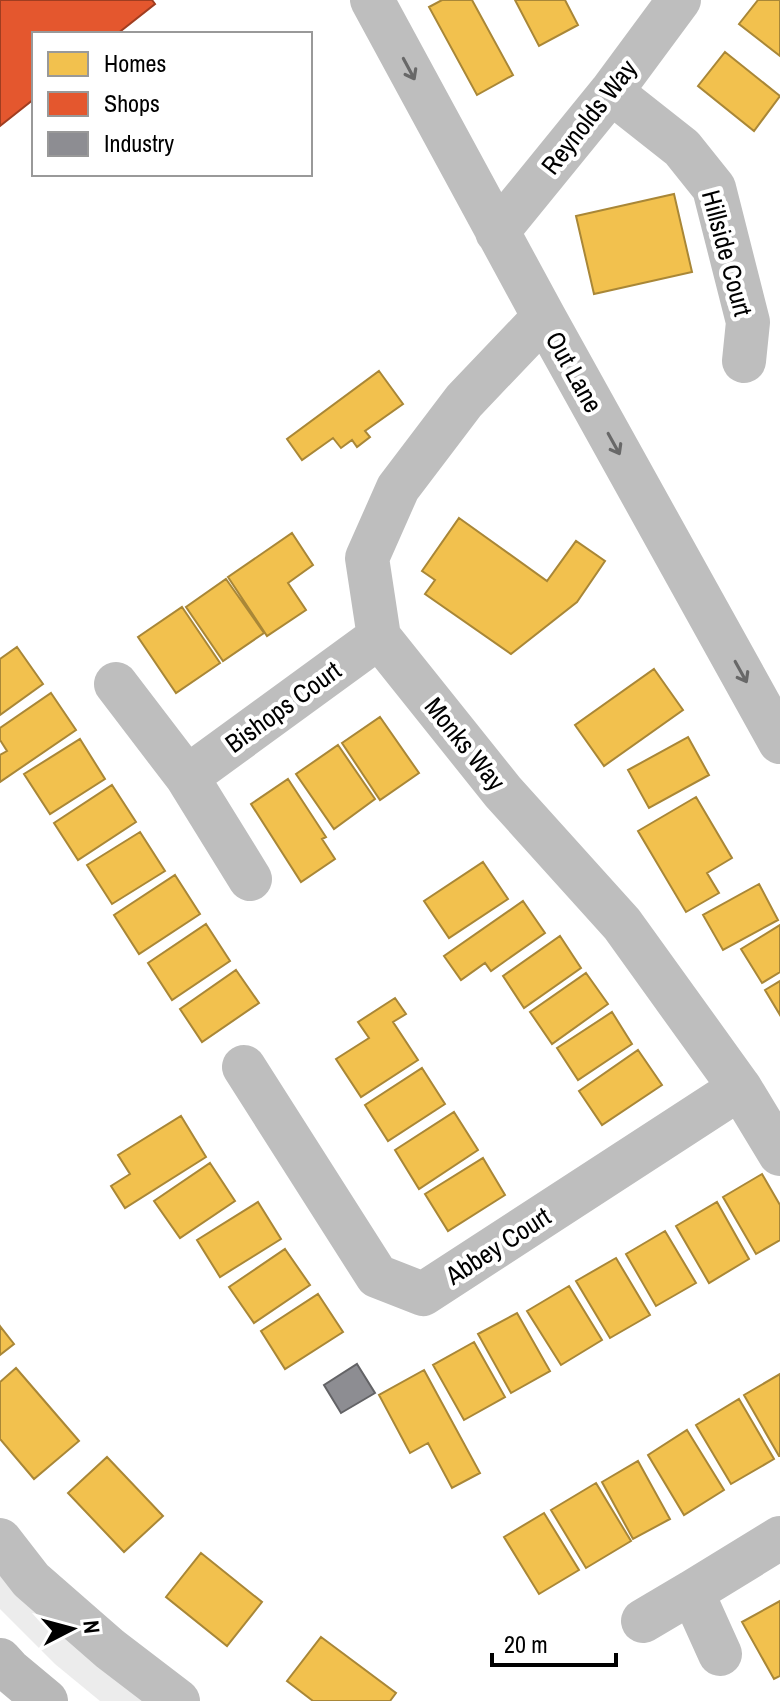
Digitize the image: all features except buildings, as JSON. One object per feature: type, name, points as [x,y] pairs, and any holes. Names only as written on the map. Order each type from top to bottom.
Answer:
[{"type":"street","name":"Out Lane","points":[[372,0],[544,317],[777,732]]},
{"type":"street","name":"Reynolds Way","points":[[497,232],[611,92],[679,0]]},
{"type":"street","name":"Hillside Court","points":[[611,92],[682,148],[714,188],[748,322],[744,361]]},
{"type":"street","points":[[379,637],[367,558],[398,488],[464,401],[544,317]]},
{"type":"street","name":"Bishops Court","points":[[187,777],[379,637]]},
{"type":"street","name":"Monks Way","points":[[379,637],[503,792],[622,924],[740,1088],[780,1154]]},
{"type":"street","points":[[116,684],[187,777],[250,879]]},
{"type":"street","name":"Abbey Court","points":[[244,1067],[377,1276],[423,1294],[740,1088]]},
{"type":"street","points":[[643,1621],[780,1538]]},
{"type":"street","points":[[0,1540],[31,1580],[110,1649],[178,1701]]},
{"type":"street","points":[[692,1592],[720,1654]]},
{"type":"street","points":[[3,1670],[46,1701]]},
{"type":"shaded area","points":[[0,1564],[146,1701],[100,1701],[55,1664],[0,1609]]}]
